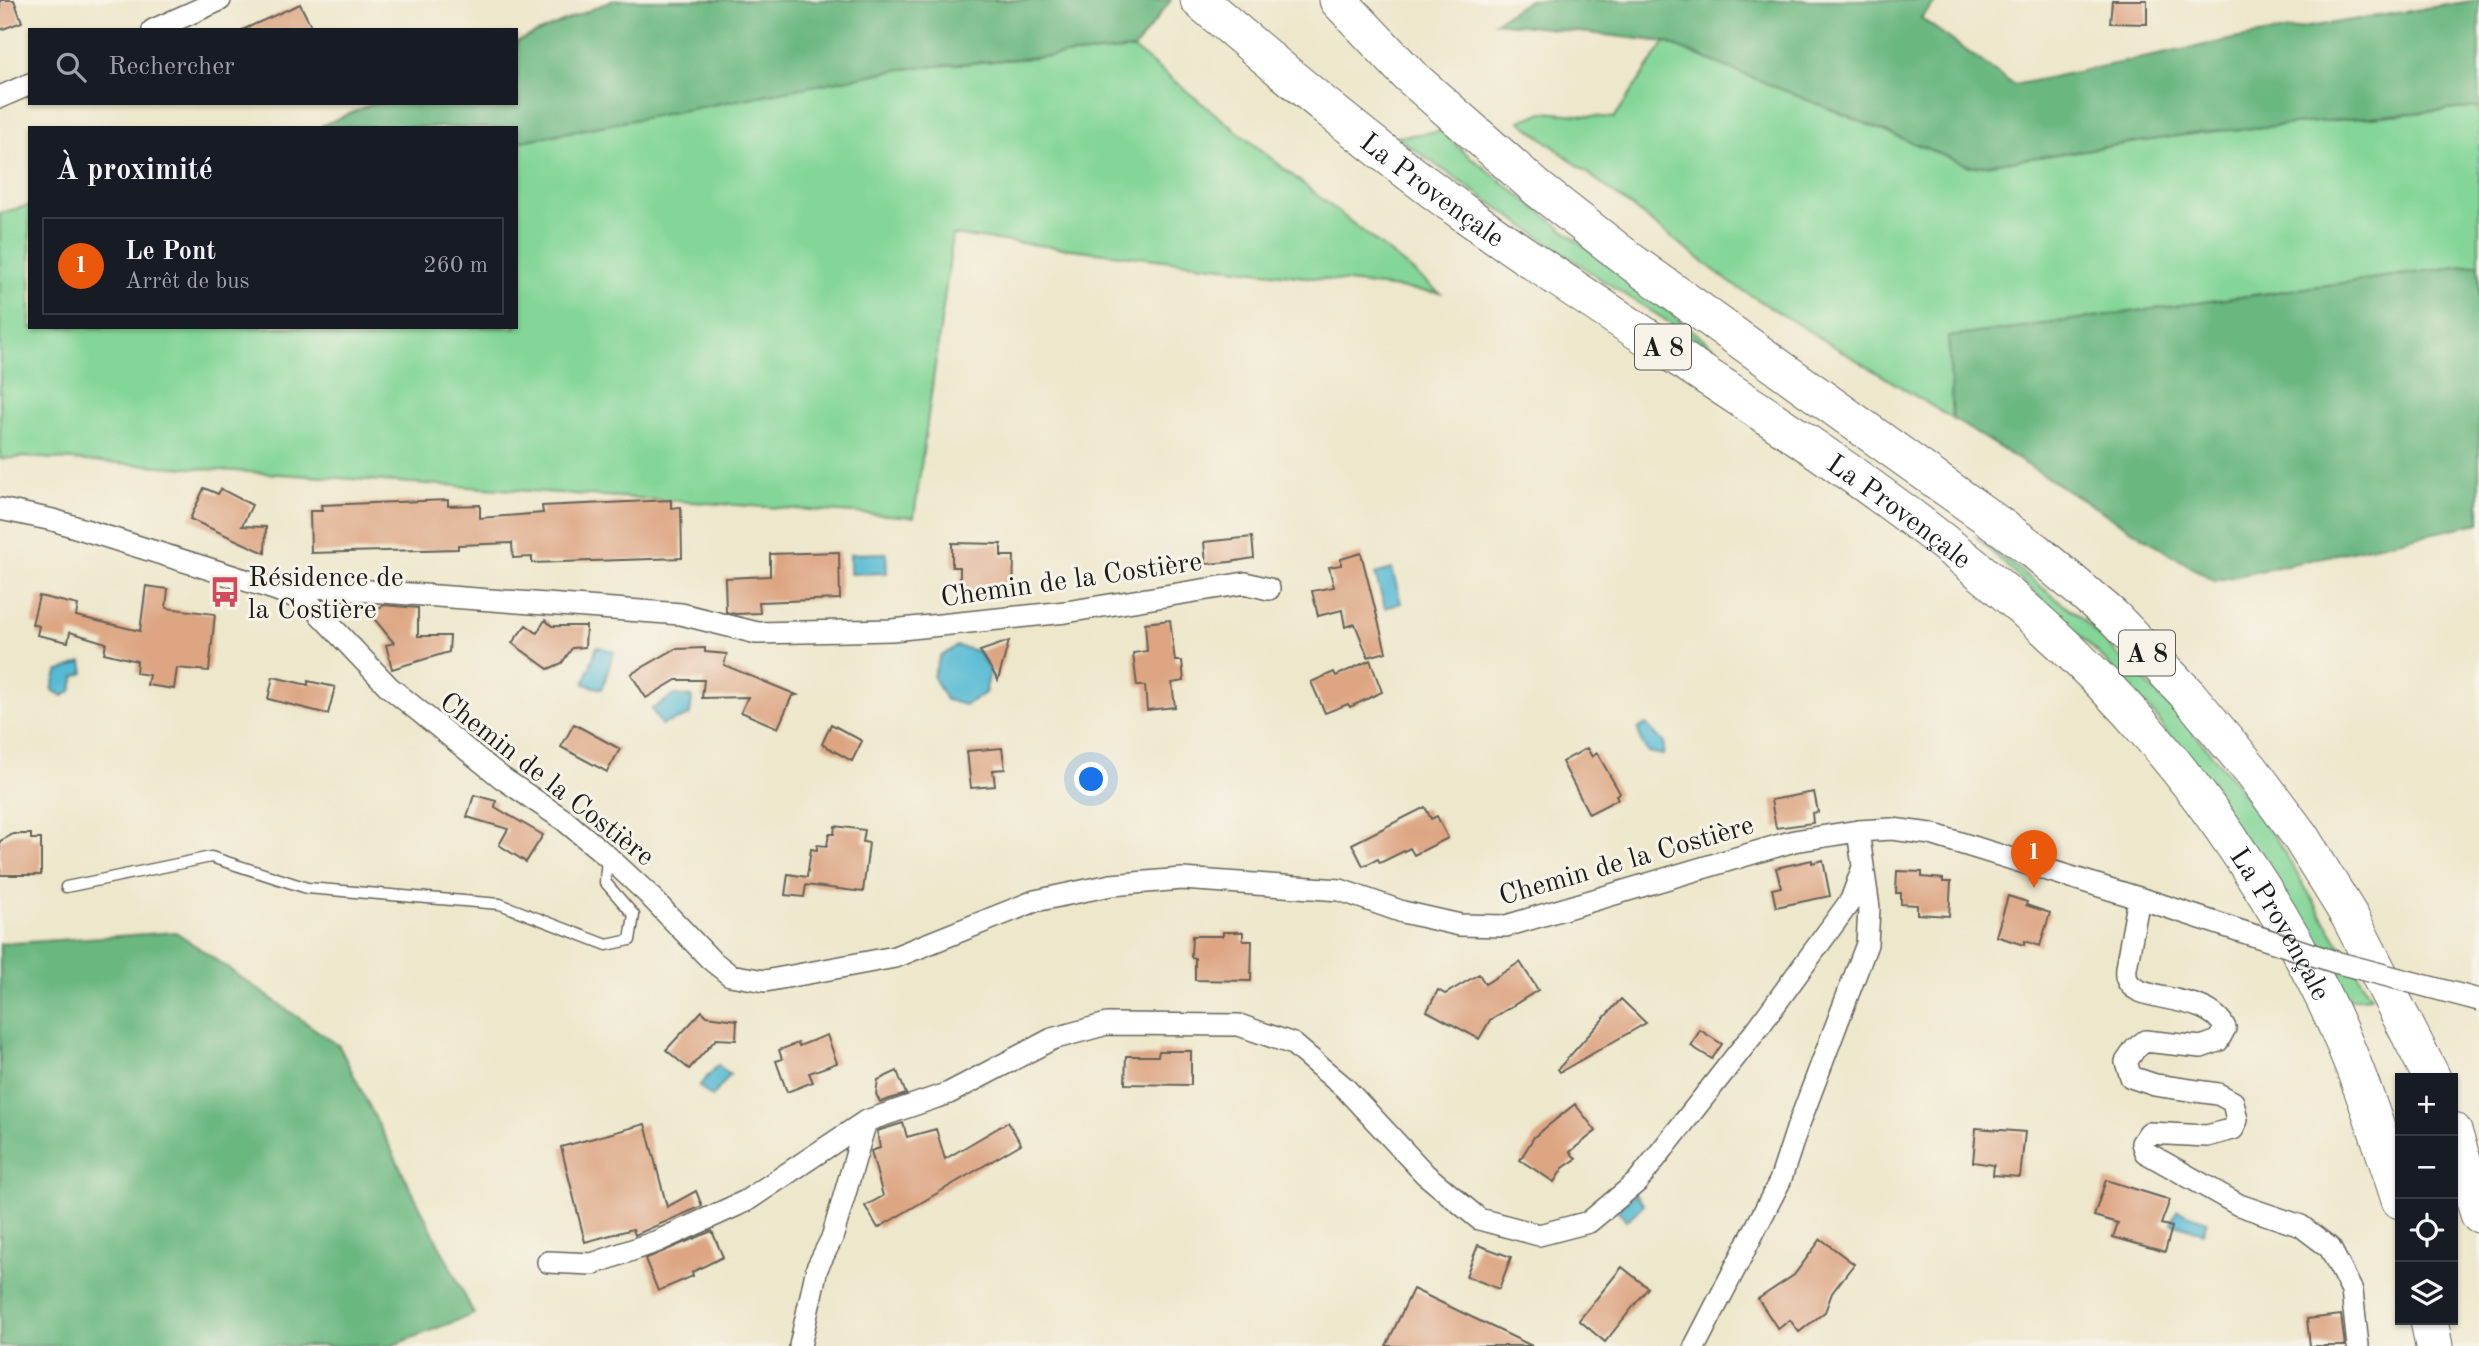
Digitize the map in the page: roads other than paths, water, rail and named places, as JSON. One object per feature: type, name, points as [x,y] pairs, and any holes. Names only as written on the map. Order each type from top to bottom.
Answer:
[{"type":"highway","name":"La Provençale","points":[[1199,0],[1299,84],[1477,222],[1808,445],[1951,547],[2018,601],[2081,660],[2157,742],[2271,904],[2318,987],[2345,1046],[2371,1112],[2400,1199]]},
{"type":"highway","name":"La Provençale","points":[[1338,0],[1409,75],[1537,188],[1633,263],[2035,551],[2113,617],[2188,695],[2251,770],[2300,836],[2350,917],[2429,1073]]},
{"type":"highway","points":[[2455,1136],[2479,1214]]},
{"type":"highway","points":[[2429,1325],[2434,1346]]},
{"type":"street","points":[[157,28],[220,0]]},
{"type":"street","points":[[0,97],[28,85]]},
{"type":"street","name":"Chemin de la Costière","points":[[0,509],[53,520],[298,598],[312,606],[388,687],[502,778],[564,820],[607,856],[646,892],[710,959],[730,975],[765,981],[895,957],[1035,901],[1111,885],[1181,879],[1340,890],[1403,912],[1460,925],[1506,926],[1794,841],[1858,831],[1892,829],[1931,834],[2147,900],[2335,962],[2479,1000]]},
{"type":"street","name":"Chemin de la Costière","points":[[298,598],[315,587],[681,614],[757,633],[892,630],[1066,612],[1245,583],[1269,590]]},
{"type":"street","points":[[1695,1346],[1780,1181],[1867,944],[1869,908],[1858,831]]},
{"type":"street","points":[[548,1262],[592,1264],[658,1241],[746,1201],[866,1121],[949,1093],[1052,1040],[1107,1024],[1239,1024],[1293,1044],[1345,1088],[1425,1174],[1479,1219],[1539,1235],[1589,1222],[1637,1182],[1758,1028],[1851,900],[1862,870]]},
{"type":"street","points":[[2147,900],[2126,968],[2127,980],[2134,990],[2207,1008],[2220,1017],[2225,1028],[2218,1041],[2201,1047],[2145,1041],[2126,1062],[2132,1077],[2155,1085],[2218,1094],[2232,1102],[2238,1120],[2233,1129],[2207,1136],[2149,1133],[2142,1143],[2145,1152],[2239,1205],[2301,1226],[2330,1248],[2352,1291],[2358,1346]]},
{"type":"street","points":[[800,1346],[817,1268],[832,1238],[866,1121]]},
{"type":"lane","points":[[66,887],[211,857],[307,888],[500,904],[607,945],[630,940],[634,915],[606,882],[607,856]]},
{"type":"water","points":[[886,553],[887,573],[850,574],[850,554]]},
{"type":"water","points":[[1392,569],[1401,603],[1385,608],[1375,574]]},
{"type":"water","points":[[597,646],[614,652],[602,689],[584,684]]},
{"type":"water","points":[[957,646],[978,651],[990,672],[985,693],[965,705],[946,700],[933,676],[940,657]]},
{"type":"water","points":[[82,662],[84,673],[75,677],[71,691],[63,696],[52,690],[57,672]]},
{"type":"water","points":[[675,695],[692,697],[690,715],[661,725],[652,709]]},
{"type":"water","points":[[1646,724],[1664,743],[1663,755],[1648,752],[1640,740],[1638,729]]},
{"type":"water","points":[[718,1065],[730,1075],[712,1097],[699,1086]]},
{"type":"water","points":[[1635,1194],[1644,1205],[1626,1221],[1616,1208]]},
{"type":"water","points":[[2177,1210],[2207,1221],[2203,1233],[2172,1223]]},
{"type":"place","name":"Résidence de la Costière","points":[[225,592]]},
{"type":"place","name":"Le Pont","points":[[2034,888]]}]
